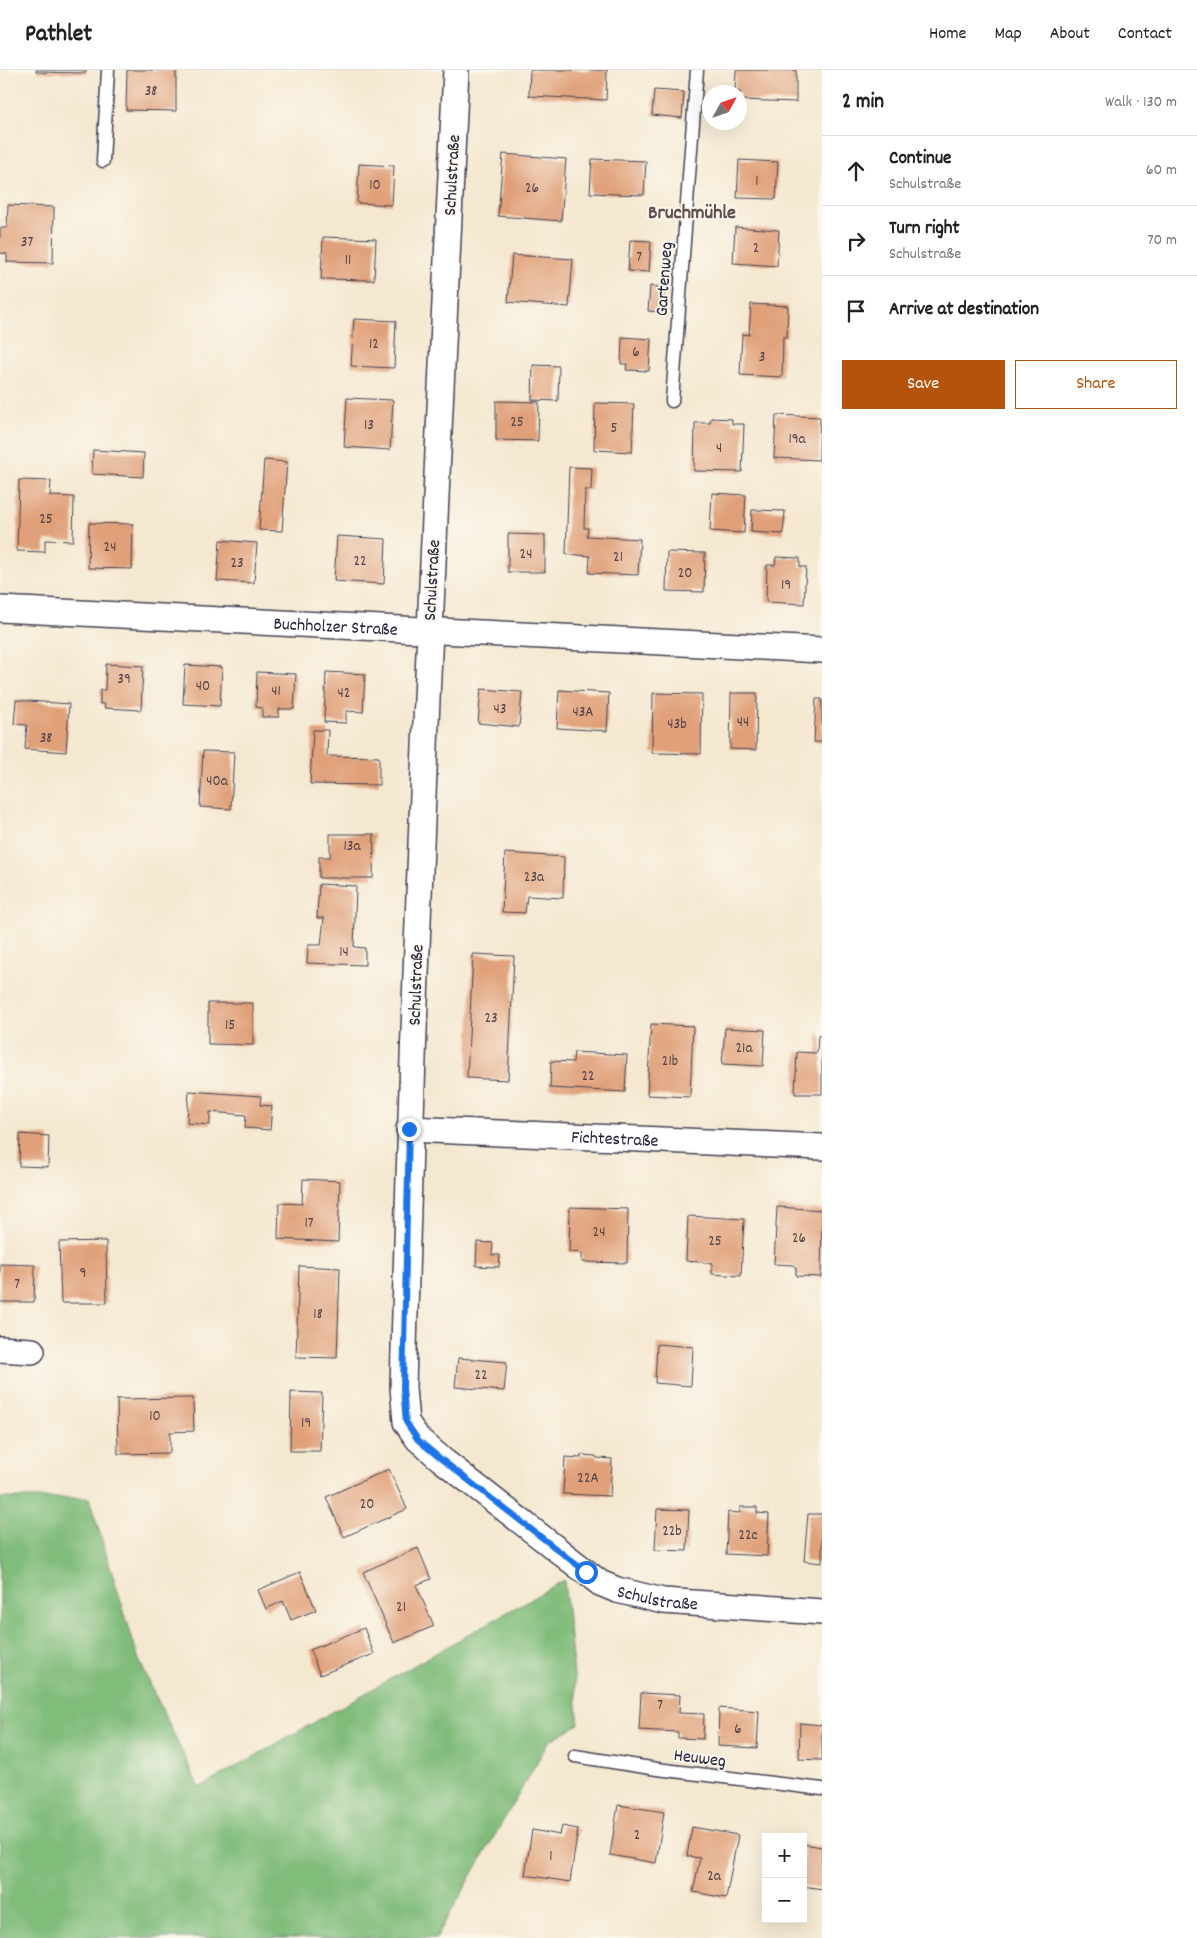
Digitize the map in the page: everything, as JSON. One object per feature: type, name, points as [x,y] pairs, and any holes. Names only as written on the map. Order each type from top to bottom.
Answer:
[{"type":"street","name":"Schulstraße","points":[[456,70],[429,631],[409,1129],[403,1388],[406,1422],[418,1440],[600,1583],[617,1590],[663,1601],[822,1612]]},
{"type":"street","name":"Buchholzer Straße","points":[[0,609],[822,650]]},
{"type":"street","name":"Fichtestraße","points":[[409,1129],[822,1146]]},
{"type":"street","points":[[0,1349],[32,1351]]},
{"type":"lane","points":[[103,161],[108,70]]},
{"type":"lane","name":"Gartenweg","points":[[672,400],[697,70]]},
{"type":"lane","name":"Heuweg","points":[[575,1756],[657,1769],[822,1789]]},
{"type":"green space","points":[[0,1498],[89,1498],[139,1660],[199,1788],[564,1580],[579,1724],[549,1741],[436,1938],[0,1938]]},
{"type":"building","points":[[36,70],[86,70],[86,73],[36,72]]},
{"type":"building","points":[[127,70],[176,70],[176,111],[126,110]]},
{"type":"building","points":[[530,70],[607,70],[606,100],[529,96]]},
{"type":"building","points":[[736,70],[796,70],[796,102],[747,100],[747,85],[735,85]]},
{"type":"building","points":[[654,90],[684,92],[682,118],[652,115]]},
{"type":"building","points":[[503,154],[566,159],[561,221],[498,216]]},
{"type":"building","points":[[592,159],[646,161],[644,195],[590,193]]},
{"type":"building","points":[[739,160],[778,162],[776,199],[737,198]]},
{"type":"building","points":[[359,164],[394,166],[392,205],[357,203]]},
{"type":"building","points":[[8,205],[54,207],[53,263],[7,262],[7,254],[0,253],[0,228],[7,228]]},
{"type":"building","points":[[735,227],[779,230],[777,266],[733,263]]},
{"type":"building","points":[[323,237],[376,239],[374,280],[321,279]]},
{"type":"building","points":[[630,240],[651,241],[649,272],[628,271]]},
{"type":"building","points":[[512,255],[573,259],[569,307],[508,302]]},
{"type":"building","points":[[650,286],[664,288],[661,312],[648,311]]},
{"type":"building","points":[[751,304],[788,306],[787,337],[783,337],[782,377],[740,375],[742,334],[749,335]]},
{"type":"building","points":[[354,319],[396,321],[394,368],[351,366]]},
{"type":"building","points":[[622,337],[651,339],[649,371],[626,370],[627,364],[621,364]]},
{"type":"building","points":[[533,365],[559,366],[558,401],[532,400]]},
{"type":"building","points":[[347,398],[393,400],[390,450],[344,447]]},
{"type":"building","points":[[496,401],[539,402],[538,441],[496,440]]},
{"type":"building","points":[[595,403],[634,404],[632,452],[594,450]]},
{"type":"building","points":[[776,415],[820,417],[819,460],[774,458]]},
{"type":"building","points":[[711,418],[732,419],[732,424],[744,424],[742,472],[694,471],[695,423],[710,423]]},
{"type":"building","points":[[93,450],[144,453],[143,477],[92,474]]},
{"type":"building","points":[[264,460],[287,462],[282,531],[259,530]]},
{"type":"building","points":[[569,467],[592,468],[591,490],[585,490],[584,528],[588,528],[587,536],[640,539],[638,575],[589,573],[590,556],[566,554]]},
{"type":"building","points":[[19,480],[51,481],[50,496],[74,497],[73,541],[45,540],[45,552],[17,551]]},
{"type":"building","points":[[712,493],[746,495],[744,533],[710,531]]},
{"type":"building","points":[[752,510],[785,511],[783,534],[751,532]]},
{"type":"building","points":[[89,523],[133,524],[132,569],[88,568]]},
{"type":"building","points":[[508,534],[545,535],[545,572],[508,572]]},
{"type":"building","points":[[337,536],[386,539],[384,584],[334,581]]},
{"type":"building","points":[[220,540],[257,543],[254,583],[217,581]]},
{"type":"building","points":[[667,552],[705,553],[704,592],[666,591]]},
{"type":"building","points":[[776,557],[800,558],[800,567],[806,567],[804,604],[766,602],[767,565],[775,565]]},
{"type":"building","points":[[106,664],[143,666],[141,710],[104,708],[105,704],[100,704],[100,690],[105,690]]},
{"type":"building","points":[[185,665],[222,667],[220,706],[183,704]]},
{"type":"building","points":[[257,672],[296,674],[294,709],[279,709],[279,717],[262,717],[262,708],[256,707]]},
{"type":"building","points":[[326,672],[365,674],[363,712],[346,711],[346,723],[324,722]]},
{"type":"building","points":[[481,689],[522,692],[519,727],[478,723]]},
{"type":"building","points":[[559,690],[609,693],[607,731],[557,728]]},
{"type":"building","points":[[653,693],[702,694],[701,754],[652,753]]},
{"type":"building","points":[[731,693],[757,693],[756,750],[730,749]]},
{"type":"building","points":[[816,699],[822,699],[822,742],[814,742]]},
{"type":"building","points":[[16,700],[69,704],[66,752],[25,749],[27,725],[14,724]]},
{"type":"building","points":[[313,730],[328,730],[327,756],[379,757],[379,785],[310,784]]},
{"type":"building","points":[[203,751],[234,752],[231,809],[200,807]]},
{"type":"building","points":[[330,834],[374,834],[373,878],[319,878],[319,857],[330,857]]},
{"type":"building","points":[[505,853],[564,857],[563,898],[527,896],[525,913],[502,912]]},
{"type":"building","points":[[319,884],[356,886],[354,947],[365,948],[365,965],[307,963],[308,945],[321,945],[324,918],[317,918]]},
{"type":"building","points":[[473,954],[514,956],[508,1080],[467,1078]]},
{"type":"building","points":[[208,1003],[253,1003],[253,1045],[208,1044]]},
{"type":"building","points":[[651,1024],[693,1026],[690,1097],[647,1095]]},
{"type":"building","points":[[725,1028],[765,1030],[763,1066],[722,1064]]},
{"type":"building","points":[[818,1035],[822,1036],[822,1094],[795,1094],[797,1052],[817,1053]]},
{"type":"building","points":[[574,1052],[627,1055],[625,1092],[550,1088],[551,1061],[573,1062]]},
{"type":"building","points":[[189,1091],[261,1096],[260,1105],[272,1106],[270,1130],[245,1128],[246,1115],[210,1112],[210,1125],[187,1123]]},
{"type":"building","points":[[20,1134],[49,1136],[48,1167],[19,1166]]},
{"type":"building","points":[[303,1179],[340,1181],[338,1242],[278,1239],[279,1203],[302,1204]]},
{"type":"building","points":[[570,1207],[628,1209],[627,1263],[582,1262],[582,1253],[569,1252]]},
{"type":"building","points":[[777,1207],[822,1210],[821,1277],[796,1276],[796,1268],[793,1265],[774,1264]]},
{"type":"building","points":[[688,1216],[744,1219],[741,1276],[712,1274],[712,1263],[686,1261]]},
{"type":"building","points":[[106,1241],[107,1303],[61,1303],[59,1242]]},
{"type":"building","points":[[477,1242],[493,1243],[492,1255],[500,1255],[499,1267],[476,1266]]},
{"type":"building","points":[[0,1264],[35,1265],[34,1302],[0,1302]]},
{"type":"building","points":[[299,1266],[340,1268],[337,1358],[296,1357]]},
{"type":"building","points":[[657,1344],[693,1347],[691,1386],[655,1383]]},
{"type":"building","points":[[458,1358],[507,1362],[504,1391],[455,1387]]},
{"type":"building","points":[[291,1392],[322,1393],[320,1451],[290,1451]]},
{"type":"building","points":[[193,1398],[194,1431],[170,1432],[170,1453],[118,1454],[117,1399]]},
{"type":"building","points":[[581,1455],[612,1459],[610,1496],[563,1494],[565,1457],[581,1458]]},
{"type":"building","points":[[389,1469],[407,1509],[344,1537],[326,1497]]},
{"type":"building","points":[[740,1507],[757,1507],[757,1513],[769,1514],[767,1556],[726,1554],[728,1512],[740,1513]]},
{"type":"building","points":[[657,1509],[689,1510],[687,1551],[655,1550]]},
{"type":"building","points":[[808,1514],[822,1514],[822,1563],[804,1561]]},
{"type":"building","points":[[418,1548],[431,1579],[416,1585],[434,1626],[394,1643],[363,1572]]},
{"type":"building","points":[[300,1572],[316,1610],[291,1620],[283,1601],[266,1609],[258,1590]]},
{"type":"building","points":[[364,1628],[374,1654],[320,1675],[310,1650]]},
{"type":"building","points":[[641,1693],[680,1695],[679,1713],[704,1714],[703,1739],[678,1738],[678,1732],[639,1730]]},
{"type":"building","points":[[719,1708],[759,1711],[757,1748],[718,1746]]},
{"type":"building","points":[[800,1723],[822,1725],[822,1760],[799,1759]]},
{"type":"building","points":[[618,1805],[664,1812],[656,1863],[610,1855]]},
{"type":"building","points":[[562,1826],[578,1829],[570,1882],[525,1875],[532,1830],[560,1835]]},
{"type":"building","points":[[692,1827],[738,1835],[726,1898],[693,1892],[700,1858],[687,1856]]},
{"type":"building","points":[[807,1845],[822,1847],[822,1889],[807,1887]]},
{"type":"district","name":"Bruchmühle","points":[[692,211]]},
{"type":"route","points":[[409,1129],[403,1388],[406,1422],[418,1440],[586,1572]]}]
